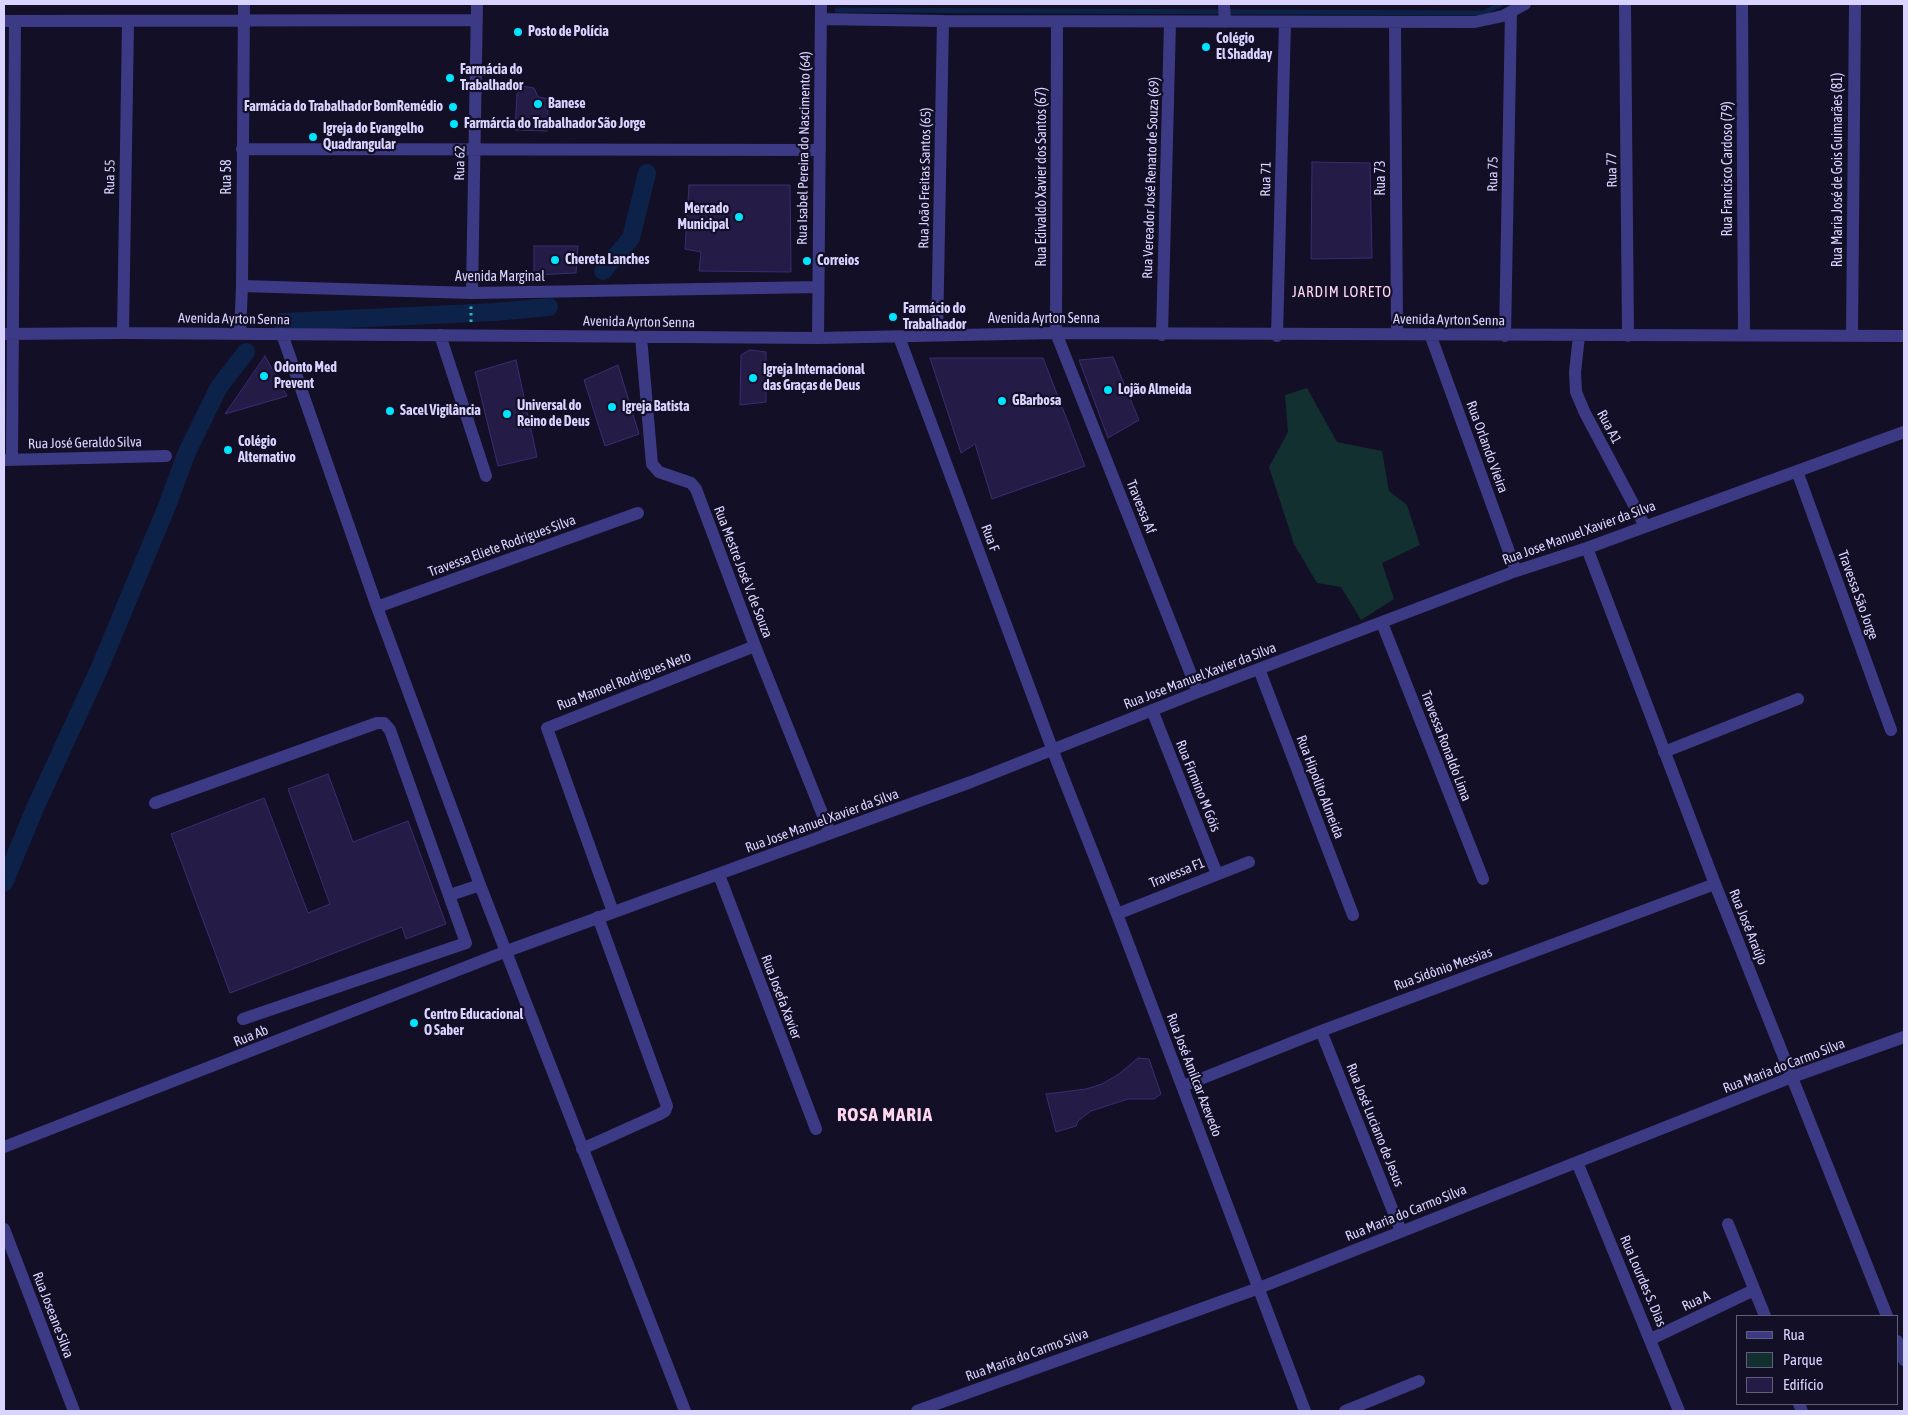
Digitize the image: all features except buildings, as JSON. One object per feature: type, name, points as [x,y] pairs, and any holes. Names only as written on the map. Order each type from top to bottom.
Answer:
[{"type":"street","name":"Rua 58","points":[[240,334],[244,4]]},
{"type":"street","name":"Rua 62","points":[[472,295],[477,4]]},
{"type":"street","name":"Rua Isabel Pereira do Nascimento (64)","points":[[818,338],[821,4]]},
{"type":"street","points":[[1224,4],[1225,22]]},
{"type":"street","points":[[821,19],[1058,22],[1475,22],[1493,20],[1526,4]]},
{"type":"street","name":"Rua 77","points":[[1625,4],[1628,336]]},
{"type":"street","name":"Rua Francisco Cardoso (79)","points":[[1742,4],[1744,334]]},
{"type":"street","name":"Rua Maria José de Gois Guimarães (81)","points":[[1852,336],[1855,4]]},
{"type":"street","name":"Rua 75","points":[[1505,336],[1511,12]]},
{"type":"street","points":[[8,460],[9,21],[476,20]]},
{"type":"street","name":"Rua João Freitas Santos (65)","points":[[937,335],[943,21]]},
{"type":"street","name":"Rua 55","points":[[123,333],[128,22]]},
{"type":"street","name":"Rua Edivaldo Xavier dos Santos (67)","points":[[1056,333],[1058,22]]},
{"type":"street","name":"Rua Vereador José Renato de Souza (69)","points":[[1162,335],[1170,22]]},
{"type":"street","name":"Rua 71","points":[[1277,336],[1285,22]]},
{"type":"street","name":"Rua 73","points":[[1395,22],[1397,333]]},
{"type":"street","points":[[242,149],[820,150]]},
{"type":"street","name":"Avenida Marginal","points":[[242,286],[472,295],[818,287]]},
{"type":"street","name":"Avenida Ayrton Senna","points":[[9,333],[818,338],[1056,333],[1277,336],[1397,333],[1505,336],[1744,334],[1904,336]]},
{"type":"street","name":"Travessa Af","points":[[1056,333],[1198,692]]},
{"type":"street","points":[[282,334],[377,607],[480,885],[508,951],[582,1149],[685,1411]]},
{"type":"street","name":"Rua Orlando Vieira","points":[[1430,334],[1516,571]]},
{"type":"street","points":[[440,335],[486,476]]},
{"type":"street","name":"Rua A1","points":[[1579,336],[1575,372],[1576,392],[1585,413],[1645,526]]},
{"type":"street","name":"Rua Mestre José V. de Souza","points":[[641,337],[652,464],[659,472],[691,483],[696,489],[755,646],[830,833]]},
{"type":"street","name":"Rua F","points":[[899,337],[1053,751]]},
{"type":"street","name":"Rua Jose Manuel Xavier da Silva","points":[[508,951],[1053,751],[1198,692],[1516,571],[1587,548],[1904,432]]},
{"type":"street","name":"Rua José Geraldo Silva","points":[[8,460],[166,456]]},
{"type":"street","name":"Travessa São Jorge","points":[[1797,471],[1891,730]]},
{"type":"street","name":"Travessa Eliete Rodrigues Silva","points":[[377,607],[638,513]]},
{"type":"street","name":"Rua José Araújo","points":[[1587,548],[1715,884],[1887,1315]]},
{"type":"street","name":"Travessa Ronaldo Lima","points":[[1382,623],[1483,880]]},
{"type":"street","name":"Rua Manoel Rodrigues Neto","points":[[613,912],[547,728],[755,646]]},
{"type":"street","name":"Rua Hipolito Almeida","points":[[1259,669],[1353,916]]},
{"type":"street","points":[[1664,752],[1798,699]]},
{"type":"street","name":"Rua Firmino M Góis","points":[[1152,710],[1217,874]]},
{"type":"street","points":[[155,803],[377,723],[384,723],[390,730],[450,895],[466,942],[465,945],[243,1019]]},
{"type":"street","name":"Rua José Amilcar Azevedo","points":[[1053,751],[1117,914],[1305,1411]]},
{"type":"street","name":"Travessa F1","points":[[1117,914],[1249,862]]},
{"type":"street","name":"Rua Josefa Xavier","points":[[719,875],[816,1129]]},
{"type":"street","name":"Rua Sidônio Messias","points":[[1182,1086],[1321,1031],[1715,884]]},
{"type":"street","points":[[450,895],[480,885]]},
{"type":"street","points":[[582,1149],[660,1114],[665,1111],[667,1106],[598,917]]},
{"type":"street","name":"Rua Ab","points":[[4,1148],[508,951]]},
{"type":"street","name":"Rua José Luciano de Jesus","points":[[1321,1031],[1401,1230]]},
{"type":"street","name":"Rua Maria do Carmo Silva","points":[[917,1411],[1259,1288],[1401,1230],[1792,1077],[1904,1037]]},
{"type":"street","name":"Rua Lourdes S. Dias","points":[[1577,1162],[1680,1411]]},
{"type":"street","points":[[1728,1224],[1765,1315]]},
{"type":"street","name":"Rua Joseane Silva","points":[[4,1228],[74,1411]]},
{"type":"street","name":"Rua A","points":[[1651,1339],[1754,1290]]},
{"type":"street","points":[[1898,1344],[1904,1360]]},
{"type":"street","points":[[1345,1411],[1419,1381]]},
{"type":"path","points":[[470,332],[472,295]]},
{"type":"green space","points":[[1307,388],[1337,442],[1382,451],[1389,491],[1407,505],[1420,545],[1382,563],[1394,599],[1361,620],[1341,587],[1317,583],[1294,544],[1269,467],[1288,432],[1285,395]]},
{"type":"waterway","points":[[837,10],[1484,13],[1501,4]]},
{"type":"waterway","points":[[603,271],[631,238],[647,173]]},
{"type":"waterway","points":[[282,322],[495,312],[549,307]]},
{"type":"waterway","points":[[4,883],[35,808],[100,667],[167,506],[187,452],[219,387],[246,352]]},
{"type":"place","name":"Posto de Polícia","points":[[518,32]]},
{"type":"place","name":"Colégio El Shadday","points":[[1206,47]]},
{"type":"place","name":"Farmácia do Trabalhador","points":[[450,78]]},
{"type":"place","name":"Banese","points":[[538,104]]},
{"type":"place","name":"Farmácia do Trabalhador BomRemédio","points":[[453,107]]},
{"type":"place","name":"Farmárcia do Trabalhador São Jorge","points":[[454,124]]},
{"type":"place","name":"Igreja do Evangelho Quadrangular","points":[[313,137]]},
{"type":"place","name":"Mercado Municipal","points":[[739,217]]},
{"type":"place","name":"Chereta Lanches","points":[[555,260]]},
{"type":"place","name":"Correios","points":[[807,261]]},
{"type":"place","name":"Farmácio do Trabalhador","points":[[893,317]]},
{"type":"place","name":"Odonto Med Prevent","points":[[264,376]]},
{"type":"place","name":"Igreja Internacional das Graças de Deus","points":[[753,378]]},
{"type":"place","name":"Lojão Almeida","points":[[1108,390]]},
{"type":"place","name":"GBarbosa","points":[[1002,401]]},
{"type":"place","name":"Igreja Batista","points":[[612,407]]},
{"type":"place","name":"Sacel Vigilância","points":[[390,411]]},
{"type":"place","name":"Universal do Reino de Deus","points":[[507,414]]},
{"type":"place","name":"Colégio Alternativo","points":[[228,450]]},
{"type":"place","name":"Centro Educacional O Saber","points":[[414,1023]]},
{"type":"district","name":"JARDIM LORETO","points":[[1342,292]]},
{"type":"district","name":"ROSA MARIA","points":[[885,1115]]}]
